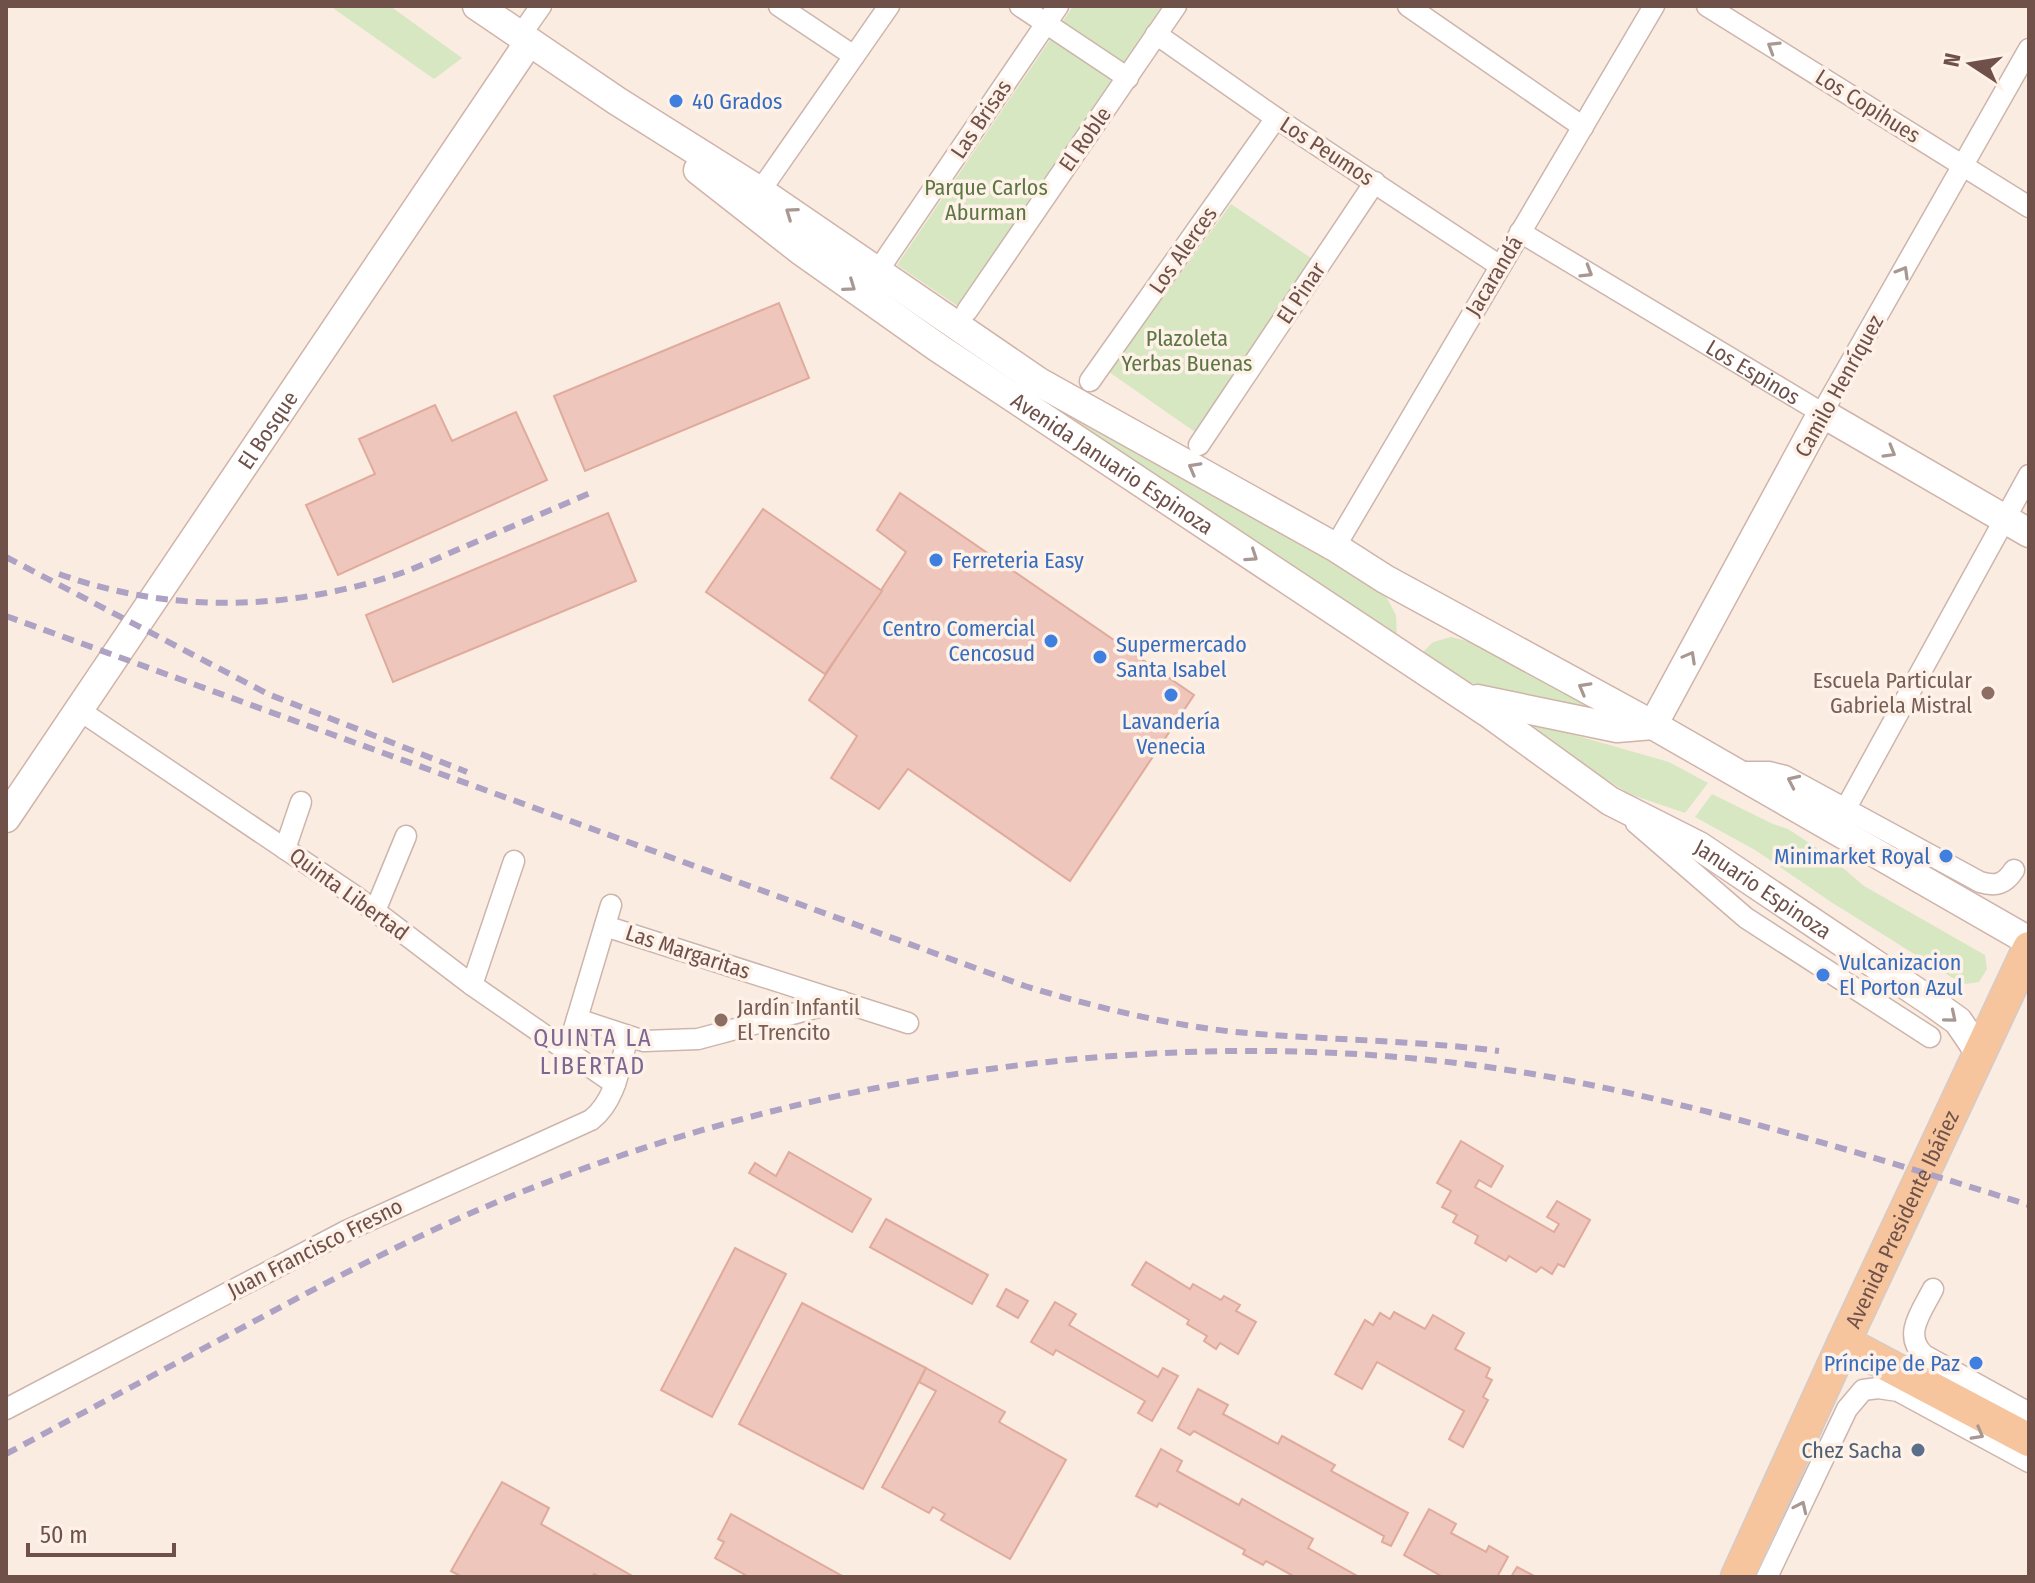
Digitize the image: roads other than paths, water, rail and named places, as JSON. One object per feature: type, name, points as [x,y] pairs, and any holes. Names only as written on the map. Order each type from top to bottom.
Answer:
[{"type":"main road","name":"Avenida Januario Espinoza","points":[[477,6],[617,101],[760,191],[1039,382],[1335,547],[1385,579],[1653,725],[2029,941]]},
{"type":"main road","name":"El Bosque","points":[[6,818],[525,39]]},
{"type":"main road","name":"Avenida Januario Espinoza","points":[[617,101],[738,202],[876,304],[1463,696],[1617,728],[1653,725]]},
{"type":"main road","name":"Los Espinos","points":[[1822,413],[2017,526]]},
{"type":"main road","name":"Camilo Henríquez","points":[[1653,725],[1822,413]]},
{"type":"main road","name":"Januario Espinoza","points":[[1463,696],[1610,801],[1699,846],[1930,1001],[1958,1021],[1979,1052]]},
{"type":"main road","name":"Avenida Presidente Ibáñez","points":[[1737,1577],[2029,948]]},
{"type":"main road","points":[[1844,1342],[2029,1440]]},
{"type":"street","points":[[525,39],[541,6]]},
{"type":"street","points":[[779,6],[854,56]]},
{"type":"street","points":[[760,191],[889,6]]},
{"type":"street","points":[[1020,6],[1128,78]]},
{"type":"street","name":"Las Brisas","points":[[877,272],[1058,6]]},
{"type":"street","name":"El Roble","points":[[967,311],[1176,6]]},
{"type":"street","points":[[1408,6],[1583,127]]},
{"type":"street","name":"Jacarandá","points":[[1335,547],[1654,6]]},
{"type":"street","name":"Los Copihues","points":[[1707,6],[2029,207]]},
{"type":"street","name":"Los Peumos","points":[[1156,34],[1276,118],[1500,266]]},
{"type":"street","name":"Camilo Henríquez","points":[[1822,413],[2029,49]]},
{"type":"street","name":"Los Alerces","points":[[1090,381],[1276,118]]},
{"type":"street","name":"El Pinar","points":[[1199,445],[1375,182]]},
{"type":"street","name":"Los Espinos","points":[[1520,232],[1822,413]]},
{"type":"street","points":[[1846,808],[2017,526],[2029,475]]},
{"type":"street","name":"Quinta Libertad","points":[[79,710],[375,911],[472,985],[615,1084]]},
{"type":"street","points":[[1735,772],[1769,772],[1785,776],[1980,882],[1999,884],[2008,879],[2014,870]]},
{"type":"street","name":"Januario Espinoza","points":[[1610,801],[1746,918],[1930,1037]]},
{"type":"street","points":[[285,849],[301,802]]},
{"type":"street","points":[[375,911],[406,836]]},
{"type":"street","points":[[472,985],[514,861]]},
{"type":"street","points":[[567,1052],[611,905]]},
{"type":"street","name":"Las Margaritas","points":[[605,926],[908,1023]]},
{"type":"street","points":[[577,1019],[644,1041],[698,1039],[841,1001]]},
{"type":"street","name":"Juan Francisco Fresno","points":[[6,1409],[346,1231],[591,1120],[606,1104],[615,1084],[628,1036]]},
{"type":"street","points":[[1933,1289],[1913,1332],[1915,1346],[1924,1355],[2029,1413]]},
{"type":"street","points":[[1767,1577],[1847,1409],[1863,1390],[1878,1388],[1898,1391],[2029,1462]]},
{"type":"railway","points":[[59,574],[102,587],[190,602],[234,603],[323,594],[410,570],[595,491]]},
{"type":"railway","points":[[6,557],[268,694],[467,772]]},
{"type":"railway","points":[[6,616],[1051,994],[1208,1029],[1499,1051]]},
{"type":"railway","points":[[6,1454],[350,1271],[450,1222],[519,1193],[643,1148],[770,1112],[902,1083],[1035,1063],[1169,1053],[1303,1052],[1435,1061],[1566,1080],[1741,1120],[2029,1205]]},
{"type":"place","name":"40 Grados","points":[[676,101]]},
{"type":"place","name":"Ferreteria Easy","points":[[936,560]]},
{"type":"place","name":"Centro Comercial Cencosud","points":[[1051,641]]},
{"type":"place","name":"Supermercado Santa Isabel","points":[[1100,657]]},
{"type":"place","name":"Escuela Particular Gabriela Mistral","points":[[1988,693]]},
{"type":"place","name":"Lavandería Venecia","points":[[1171,695]]},
{"type":"place","name":"Minimarket Royal","points":[[1946,856]]},
{"type":"place","name":"Vulcanizacion El Porton Azul","points":[[1823,975]]},
{"type":"place","name":"Jardín Infantil El Trencito","points":[[721,1020]]},
{"type":"place","name":"Príncipe de Paz","points":[[1976,1363]]},
{"type":"place","name":"Chez Sacha","points":[[1918,1450]]},
{"type":"district","name":"QUINTA LA LIBERTAD","points":[[593,1052]]},
{"type":"park label","name":"Parque Carlos Aburman","points":[[986,200]]},
{"type":"park label","name":"Plazoleta Yerbas Buenas","points":[[1187,350]]}]
